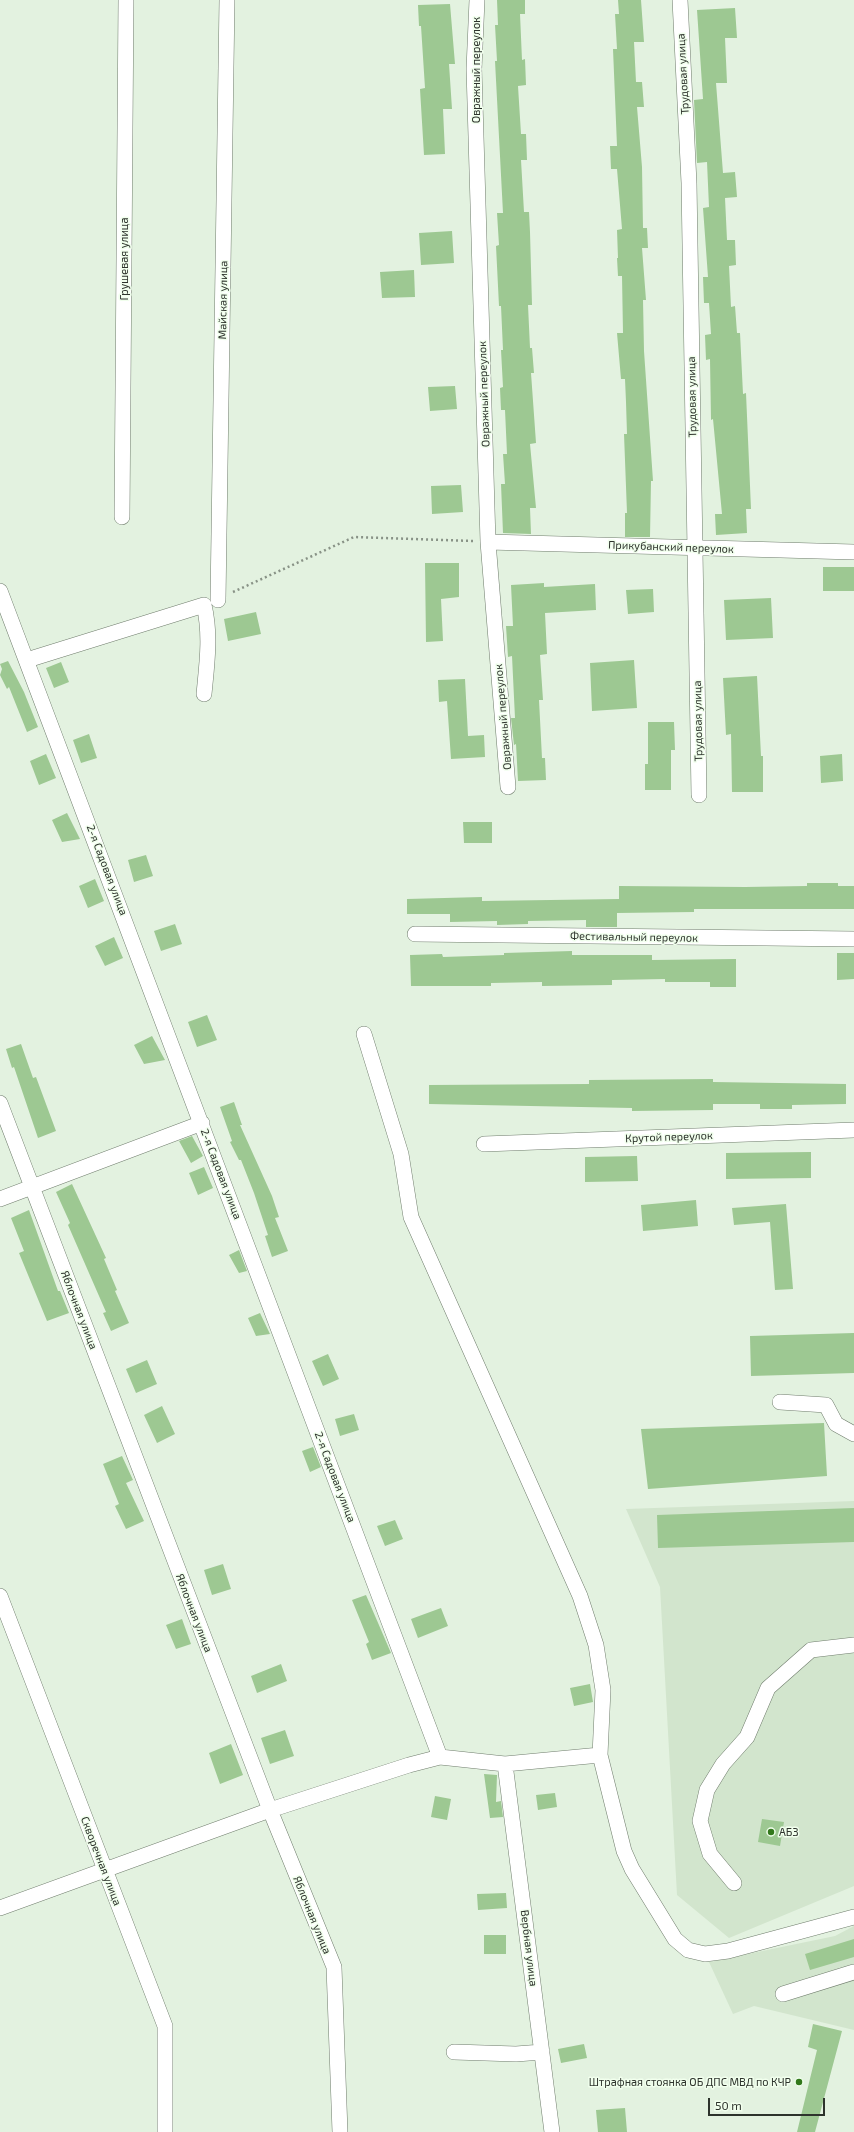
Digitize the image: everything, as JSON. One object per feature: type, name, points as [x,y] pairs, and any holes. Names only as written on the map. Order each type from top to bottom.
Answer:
[{"type":"street","name":"Грушевая улица","points":[[122,517],[126,0]]},
{"type":"street","name":"Майская улица","points":[[218,600],[227,0]]},
{"type":"street","name":"Овражный переулок","points":[[477,0],[474,69],[488,542],[508,787]]},
{"type":"street","name":"Трудовая улица","points":[[680,0],[689,183],[699,795]]},
{"type":"street","name":"Прикубанский переулок","points":[[488,542],[854,552]]},
{"type":"street","name":"2-я Садовая улица","points":[[0,591],[440,1757]]},
{"type":"street","points":[[27,660],[204,605],[208,624],[209,650],[204,694]]},
{"type":"street","name":"Фестивальный переулок","points":[[415,934],[854,939]]},
{"type":"street","points":[[364,1034],[401,1154],[411,1217],[580,1596],[596,1645],[603,1690],[600,1755],[627,1857],[676,1939],[688,1950],[705,1954],[728,1951],[854,1917]]},
{"type":"street","name":"Яблочная улица","points":[[0,1103],[270,1810],[334,1967],[340,2132]]},
{"type":"street","points":[[0,1199],[202,1124]]},
{"type":"street","name":"Крутой переулок","points":[[484,1144],[854,1130]]},
{"type":"street","points":[[780,1402],[826,1405],[836,1424],[854,1434]]},
{"type":"street","name":"Скворечная улица","points":[[0,1596],[165,2026],[165,2132]]},
{"type":"street","points":[[734,1883],[710,1854],[700,1821],[707,1790],[723,1764],[747,1737],[768,1688],[811,1650],[854,1645]]},
{"type":"street","points":[[0,1908],[270,1810],[409,1765],[440,1757],[505,1764],[600,1755]]},
{"type":"street","name":"Вербная улица","points":[[505,1764],[552,2132]]},
{"type":"street","points":[[783,1994],[854,1972]]},
{"type":"street","points":[[454,2052],[516,2054],[542,2052]]},
{"type":"path","points":[[218,600],[288,566],[354,537],[488,542]]},
{"type":"shaded area","points":[[854,1501],[854,1886],[729,1938],[677,1895],[660,1587],[626,1509]]},
{"type":"shaded area","points":[[854,1926],[854,2030],[754,2006],[733,2014],[709,1962],[835,1936]]},
{"type":"building","points":[[497,0],[525,0],[525,14],[520,14],[522,60],[525,59],[526,85],[518,86],[521,134],[526,134],[527,160],[521,160],[524,212],[529,212],[530,232],[532,305],[528,305],[530,348],[532,348],[534,373],[531,373],[536,443],[530,444],[536,508],[530,508],[531,534],[503,533],[501,484],[505,484],[503,454],[507,454],[505,410],[501,410],[500,388],[503,387],[501,350],[503,350],[496,246],[499,245],[497,213],[503,213],[495,61],[497,61],[495,25],[498,25]]},
{"type":"building","points":[[618,0],[641,0],[644,42],[634,42],[636,82],[642,82],[644,107],[637,107],[642,167],[643,228],[647,228],[648,248],[642,248],[646,300],[643,300],[644,351],[653,481],[651,481],[650,537],[625,537],[625,513],[627,513],[624,434],[627,434],[626,402],[625,379],[621,379],[617,333],[623,333],[622,276],[618,276],[617,258],[617,230],[622,229],[617,169],[611,169],[610,146],[617,146],[613,49],[617,49],[615,14],[619,14]]},
{"type":"building","points":[[450,4],[455,64],[449,64],[452,109],[443,109],[445,154],[424,155],[420,89],[425,88],[421,26],[419,26],[418,5]]},
{"type":"building","points":[[735,8],[737,38],[725,38],[727,83],[716,83],[723,173],[735,172],[737,197],[725,198],[727,240],[735,240],[736,265],[729,266],[731,307],[735,306],[737,333],[740,333],[743,394],[746,393],[751,509],[746,509],[747,533],[716,535],[715,514],[722,514],[713,419],[711,420],[710,359],[706,360],[705,335],[711,334],[709,303],[704,303],[703,277],[708,277],[703,208],[709,207],[707,162],[697,163],[694,100],[703,99],[697,10]]},
{"type":"building","points":[[452,231],[454,263],[421,265],[419,233]]},
{"type":"building","points":[[414,270],[415,297],[382,298],[380,272]]},
{"type":"building","points":[[455,386],[457,409],[430,411],[428,387]]},
{"type":"building","points":[[461,485],[463,512],[432,514],[431,486]]},
{"type":"building","points":[[425,563],[459,563],[459,597],[441,599],[443,641],[426,642]]},
{"type":"building","points":[[823,567],[854,567],[854,591],[823,591]]},
{"type":"building","points":[[544,583],[544,587],[595,584],[596,610],[545,613],[547,654],[540,655],[543,700],[539,700],[542,758],[545,758],[546,780],[518,781],[516,744],[514,745],[511,718],[515,718],[512,656],[508,657],[506,626],[513,626],[511,585]]},
{"type":"building","points":[[653,589],[654,612],[628,614],[626,590]]},
{"type":"building","points":[[771,598],[773,638],[726,640],[724,600]]},
{"type":"building","points":[[256,612],[261,634],[228,641],[224,619]]},
{"type":"building","points":[[634,660],[637,708],[592,711],[590,663]]},
{"type":"building","points":[[8,661],[24,692],[38,727],[27,732],[9,687],[7,689],[0,675],[2,669],[0,664]]},
{"type":"building","points":[[61,662],[69,682],[54,688],[46,668]]},
{"type":"building","points":[[757,676],[761,756],[763,756],[763,792],[732,792],[731,734],[726,735],[723,678]]},
{"type":"building","points":[[465,679],[468,736],[484,735],[485,757],[451,759],[447,701],[439,702],[438,680]]},
{"type":"building","points":[[648,722],[674,722],[675,750],[671,750],[671,790],[645,790],[645,764],[648,764]]},
{"type":"building","points":[[89,734],[97,758],[81,763],[73,740]]},
{"type":"building","points":[[46,754],[56,778],[39,785],[30,761]]},
{"type":"building","points":[[842,754],[843,781],[821,783],[820,756]]},
{"type":"building","points":[[67,813],[80,839],[62,842],[52,820]]},
{"type":"building","points":[[463,822],[492,822],[492,843],[464,843]]},
{"type":"building","points":[[146,855],[153,876],[134,882],[128,860]]},
{"type":"building","points":[[95,879],[104,901],[88,908],[79,886]]},
{"type":"building","points":[[807,883],[838,883],[838,886],[854,886],[854,909],[694,909],[694,912],[617,913],[617,927],[586,927],[586,920],[528,921],[528,924],[497,925],[497,921],[450,922],[450,914],[407,914],[407,899],[482,897],[482,901],[619,899],[619,886],[745,887],[807,886]]},
{"type":"building","points":[[175,924],[182,944],[161,951],[154,931]]},
{"type":"building","points":[[114,937],[123,958],[105,966],[95,946]]},
{"type":"building","points":[[572,951],[572,955],[652,955],[652,960],[736,959],[736,987],[710,987],[710,982],[665,982],[665,979],[612,980],[612,985],[542,986],[542,982],[491,983],[491,986],[411,986],[410,955],[442,954],[443,957]]},
{"type":"building","points":[[837,953],[854,953],[854,979],[837,980]]},
{"type":"building","points":[[207,1015],[217,1040],[197,1047],[188,1022]]},
{"type":"building","points":[[152,1036],[165,1060],[144,1064],[134,1045]]},
{"type":"building","points":[[21,1044],[33,1078],[36,1077],[56,1131],[38,1138],[14,1067],[12,1068],[6,1049]]},
{"type":"building","points":[[713,1079],[713,1082],[846,1084],[846,1104],[792,1105],[792,1109],[760,1109],[760,1104],[713,1104],[713,1110],[632,1111],[632,1108],[429,1104],[429,1085],[589,1084],[589,1080]]},
{"type":"building","points":[[234,1102],[242,1125],[240,1125],[272,1196],[279,1217],[275,1218],[288,1251],[272,1257],[265,1236],[268,1235],[254,1193],[241,1160],[239,1160],[230,1142],[232,1141],[220,1107]]},
{"type":"building","points":[[192,1136],[203,1156],[191,1163],[179,1141]]},
{"type":"building","points":[[811,1152],[811,1178],[726,1179],[726,1153]]},
{"type":"building","points":[[637,1156],[638,1181],[585,1182],[585,1157]]},
{"type":"building","points":[[204,1167],[213,1188],[198,1195],[189,1173]]},
{"type":"building","points":[[72,1184],[106,1258],[104,1259],[117,1290],[115,1291],[129,1323],[111,1331],[103,1313],[106,1312],[68,1225],[70,1223],[56,1192]]},
{"type":"building","points":[[696,1200],[698,1226],[643,1231],[641,1205]]},
{"type":"building","points":[[786,1204],[793,1289],[775,1290],[770,1222],[734,1225],[732,1208]]},
{"type":"building","points":[[29,1210],[58,1291],[60,1291],[69,1313],[47,1321],[19,1253],[24,1251],[11,1218]]},
{"type":"building","points":[[239,1250],[247,1271],[239,1273],[229,1255]]},
{"type":"building","points":[[260,1313],[270,1334],[256,1336],[248,1318]]},
{"type":"building","points":[[854,1333],[854,1373],[751,1376],[750,1336]]},
{"type":"building","points":[[328,1354],[339,1379],[323,1386],[312,1361]]},
{"type":"building","points":[[147,1360],[157,1384],[136,1393],[126,1369]]},
{"type":"building","points":[[162,1406],[175,1434],[157,1443],[144,1415]]},
{"type":"building","points":[[354,1414],[359,1430],[340,1436],[335,1419]]},
{"type":"building","points":[[824,1423],[827,1476],[648,1489],[641,1429]]},
{"type":"building","points":[[313,1447],[321,1467],[310,1472],[302,1451]]},
{"type":"building","points":[[122,1456],[133,1480],[126,1483],[144,1521],[126,1529],[115,1506],[119,1504],[103,1464]]},
{"type":"building","points":[[854,1508],[854,1542],[658,1548],[657,1515]]},
{"type":"building","points":[[395,1520],[403,1539],[385,1546],[377,1526]]},
{"type":"building","points":[[223,1564],[231,1589],[212,1595],[204,1570]]},
{"type":"building","points":[[366,1595],[391,1653],[372,1660],[366,1644],[369,1642],[352,1600]]},
{"type":"building","points":[[441,1608],[448,1626],[418,1638],[411,1619]]},
{"type":"building","points":[[182,1619],[191,1644],[176,1649],[166,1625]]},
{"type":"building","points":[[281,1664],[287,1681],[257,1693],[251,1676]]},
{"type":"building","points":[[590,1684],[593,1702],[574,1706],[570,1688]]},
{"type":"building","points":[[285,1730],[294,1756],[270,1764],[261,1738]]},
{"type":"building","points":[[231,1744],[243,1775],[220,1784],[209,1753]]},
{"type":"building","points":[[484,1774],[497,1775],[496,1802],[501,1801],[503,1817],[490,1818]]},
{"type":"building","points":[[555,1793],[557,1807],[538,1810],[536,1795]]},
{"type":"building","points":[[435,1796],[451,1799],[447,1820],[431,1817]]},
{"type":"building","name":"АБЗ","points":[[762,1819],[784,1822],[780,1846],[758,1842]]},
{"type":"building","points":[[506,1893],[507,1908],[478,1910],[477,1894]]},
{"type":"building","points":[[484,1935],[506,1935],[506,1954],[484,1954]]},
{"type":"building","points":[[854,1939],[854,1957],[810,1970],[805,1954]]},
{"type":"building","points":[[813,2024],[842,2031],[815,2132],[797,2132],[817,2050],[808,2047]]},
{"type":"building","points":[[584,2044],[587,2058],[561,2063],[558,2049]]},
{"type":"building","points":[[625,2108],[627,2132],[598,2132],[596,2110]]},
{"type":"place","name":"АБЗ","points":[[771,1832]]},
{"type":"place","name":"Штрафная стоянка ОБ ДПС МВД по КЧР","points":[[799,2082]]}]
